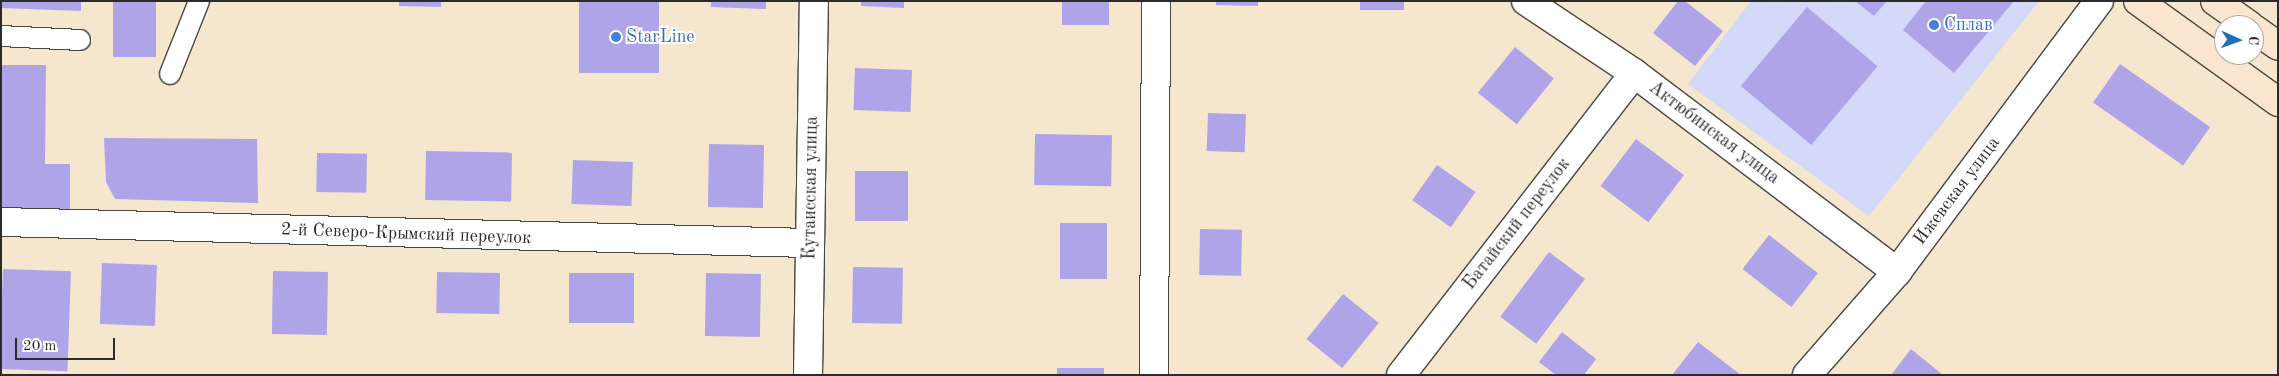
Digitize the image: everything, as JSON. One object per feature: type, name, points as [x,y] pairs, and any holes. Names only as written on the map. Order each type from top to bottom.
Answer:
[{"type":"main road","points":[[2138,1],[2278,102]]},
{"type":"main road","points":[[2215,1],[2234,15]]},
{"type":"main road","points":[[2264,36],[2278,46]]},
{"type":"street","name":"Кутаисская улица","points":[[808,375],[814,1]]},
{"type":"street","points":[[1154,375],[1156,1]]},
{"type":"street","name":"Актюбинская улица","points":[[1526,1],[1634,73],[1896,272]]},
{"type":"street","name":"Ижевская улица","points":[[1806,375],[1896,272],[2099,1]]},
{"type":"street","name":"Батайский переулок","points":[[1400,375],[1634,73]]},
{"type":"street","name":"2-й Северо-Крымский переулок","points":[[1,222],[810,243]]},
{"type":"lane","points":[[170,74],[199,1]]},
{"type":"lane","points":[[1,36],[80,40]]},
{"type":"shaded area","points":[[1751,1],[2039,1],[1869,216],[1688,84]]},
{"type":"building","points":[[1,1],[81,1],[81,11],[1,8]]},
{"type":"building","points":[[113,1],[156,1],[156,57],[113,57]]},
{"type":"building","points":[[399,1],[441,1],[441,7],[399,6]]},
{"type":"building","points":[[579,1],[659,1],[659,73],[579,73]]},
{"type":"building","points":[[711,1],[766,1],[766,9],[711,7]]},
{"type":"building","points":[[861,1],[904,1],[904,8],[861,6]]},
{"type":"building","points":[[1062,1],[1109,1],[1109,25],[1062,25]]},
{"type":"building","points":[[1216,1],[1258,1],[1258,6],[1216,5]]},
{"type":"building","points":[[1360,1],[1404,1],[1404,10],[1360,10]]},
{"type":"building","points":[[1678,1],[1685,1],[1723,31],[1695,66],[1653,33]]},
{"type":"building","points":[[1855,1],[1887,1],[1874,16]]},
{"type":"building","points":[[1926,1],[2014,1],[1954,73],[1903,30]]},
{"type":"building","points":[[1807,7],[1877,66],[1811,145],[1741,86]]},
{"type":"building","points":[[1515,47],[1554,78],[1517,124],[1478,93]]},
{"type":"building","points":[[2120,64],[2210,127],[2183,166],[2093,103]]},
{"type":"building","points":[[1,65],[46,65],[45,164],[70,164],[70,209],[1,209]]},
{"type":"building","points":[[855,68],[912,70],[910,112],[854,110]]},
{"type":"building","points":[[1208,113],[1246,114],[1245,152],[1207,151]]},
{"type":"building","points":[[1035,134],[1112,135],[1111,186],[1034,185]]},
{"type":"building","points":[[104,138],[257,139],[258,203],[115,199],[106,182]]},
{"type":"building","points":[[1636,139],[1684,175],[1648,222],[1600,186]]},
{"type":"building","points":[[709,144],[764,145],[763,208],[708,207]]},
{"type":"building","points":[[426,151],[512,153],[511,201],[425,200]]},
{"type":"building","points":[[317,153],[367,154],[366,193],[316,192]]},
{"type":"building","points":[[573,160],[633,162],[631,206],[571,204]]},
{"type":"building","points":[[1437,165],[1476,192],[1451,227],[1412,200]]},
{"type":"building","points":[[855,171],[908,171],[908,221],[855,221]]},
{"type":"building","points":[[1060,223],[1107,223],[1107,279],[1060,279]]},
{"type":"building","points":[[1200,229],[1242,230],[1241,276],[1199,275]]},
{"type":"building","points":[[1769,235],[1818,273],[1791,307],[1743,269]]},
{"type":"building","points":[[1549,252],[1585,279],[1536,344],[1500,317]]},
{"type":"building","points":[[102,263],[157,265],[155,326],[100,324]]},
{"type":"building","points":[[853,267],[903,268],[902,324],[852,323]]},
{"type":"building","points":[[3,269],[71,271],[67,371],[1,369]]},
{"type":"building","points":[[273,271],[328,272],[327,335],[272,334]]},
{"type":"building","points":[[437,272],[500,273],[499,314],[436,313]]},
{"type":"building","points":[[569,273],[634,273],[634,323],[569,323]]},
{"type":"building","points":[[706,273],[761,274],[760,337],[705,336]]},
{"type":"building","points":[[1343,294],[1379,323],[1342,368],[1306,339]]},
{"type":"building","points":[[1562,332],[1596,359],[1584,375],[1556,375],[1539,362]]},
{"type":"building","points":[[1698,342],[1741,375],[1672,375]]},
{"type":"building","points":[[1911,349],[1943,375],[1891,375]]},
{"type":"building","points":[[1057,368],[1104,368],[1104,375],[1057,375]]},
{"type":"place","name":"Сплав","points":[[1934,25]]},
{"type":"place","name":"StarLine","points":[[616,37]]}]
